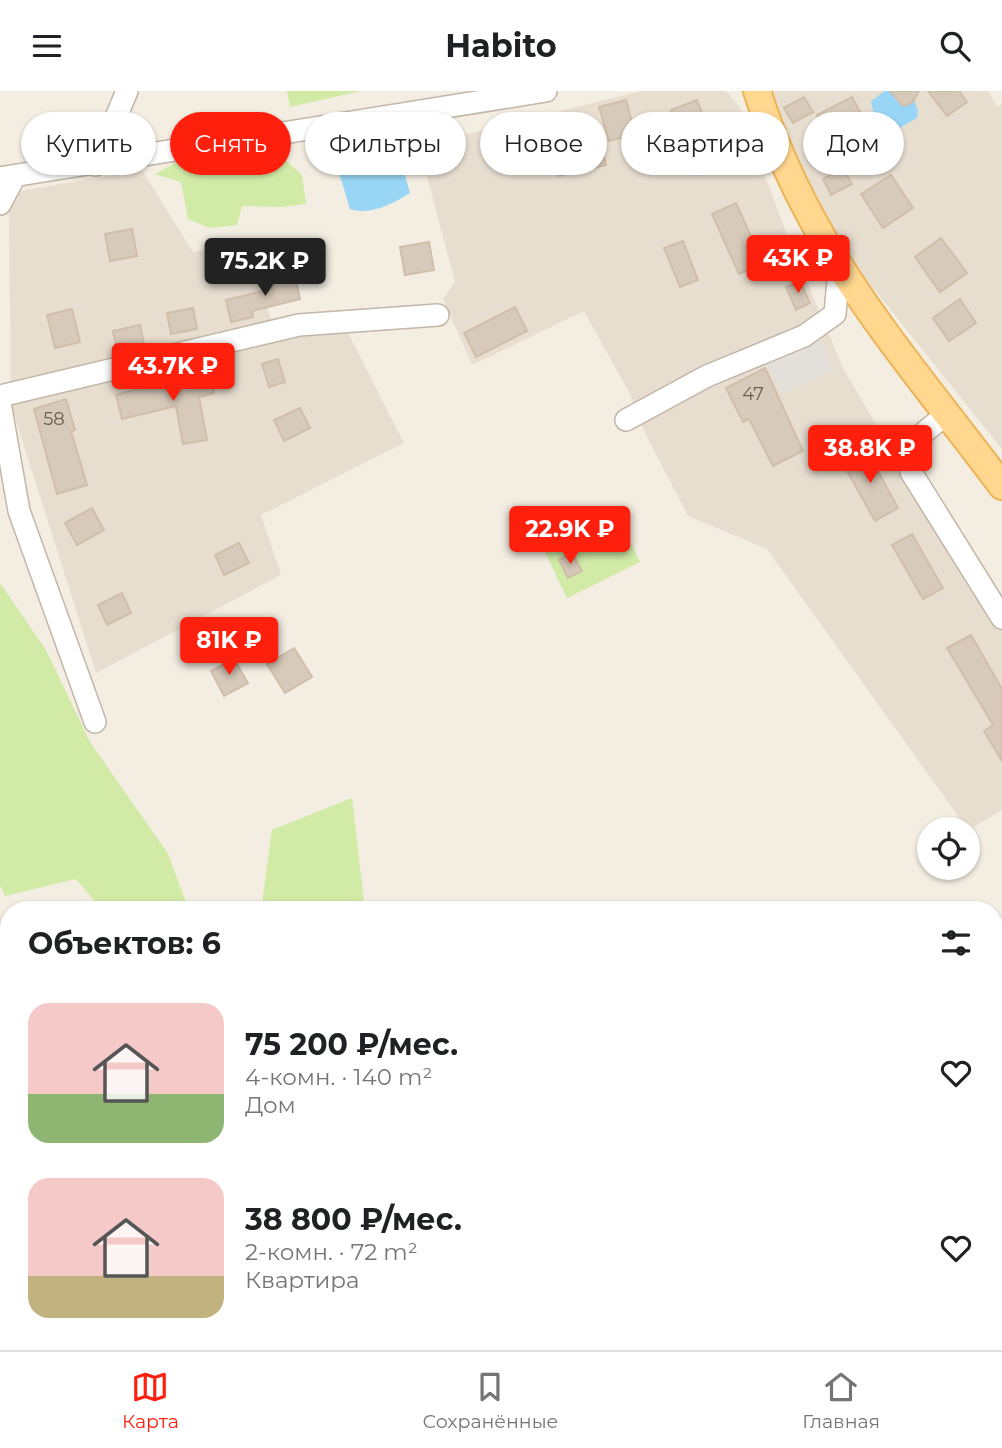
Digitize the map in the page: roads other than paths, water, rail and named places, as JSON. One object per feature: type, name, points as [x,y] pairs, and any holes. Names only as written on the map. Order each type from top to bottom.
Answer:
[{"type":"main road","points":[[757,91],[790,176],[839,269],[887,338],[1002,486]]},
{"type":"street","points":[[118,112],[127,91]]},
{"type":"street","points":[[156,155],[547,91]]},
{"type":"street","points":[[0,204],[7,177]]},
{"type":"street","points":[[626,420],[707,376],[804,336],[835,314],[839,269]]},
{"type":"street","points":[[0,396],[299,325],[438,315]]},
{"type":"street","points":[[0,403],[19,511],[95,722]]},
{"type":"street","points":[[947,414],[912,444],[907,456],[911,472],[1002,618]]},
{"type":"water","points":[[885,91],[897,91],[896,100],[903,106],[914,99],[917,118],[904,125],[904,112],[874,112],[871,101]]},
{"type":"water","points":[[340,175],[405,175],[410,193],[374,210],[350,209]]}]
